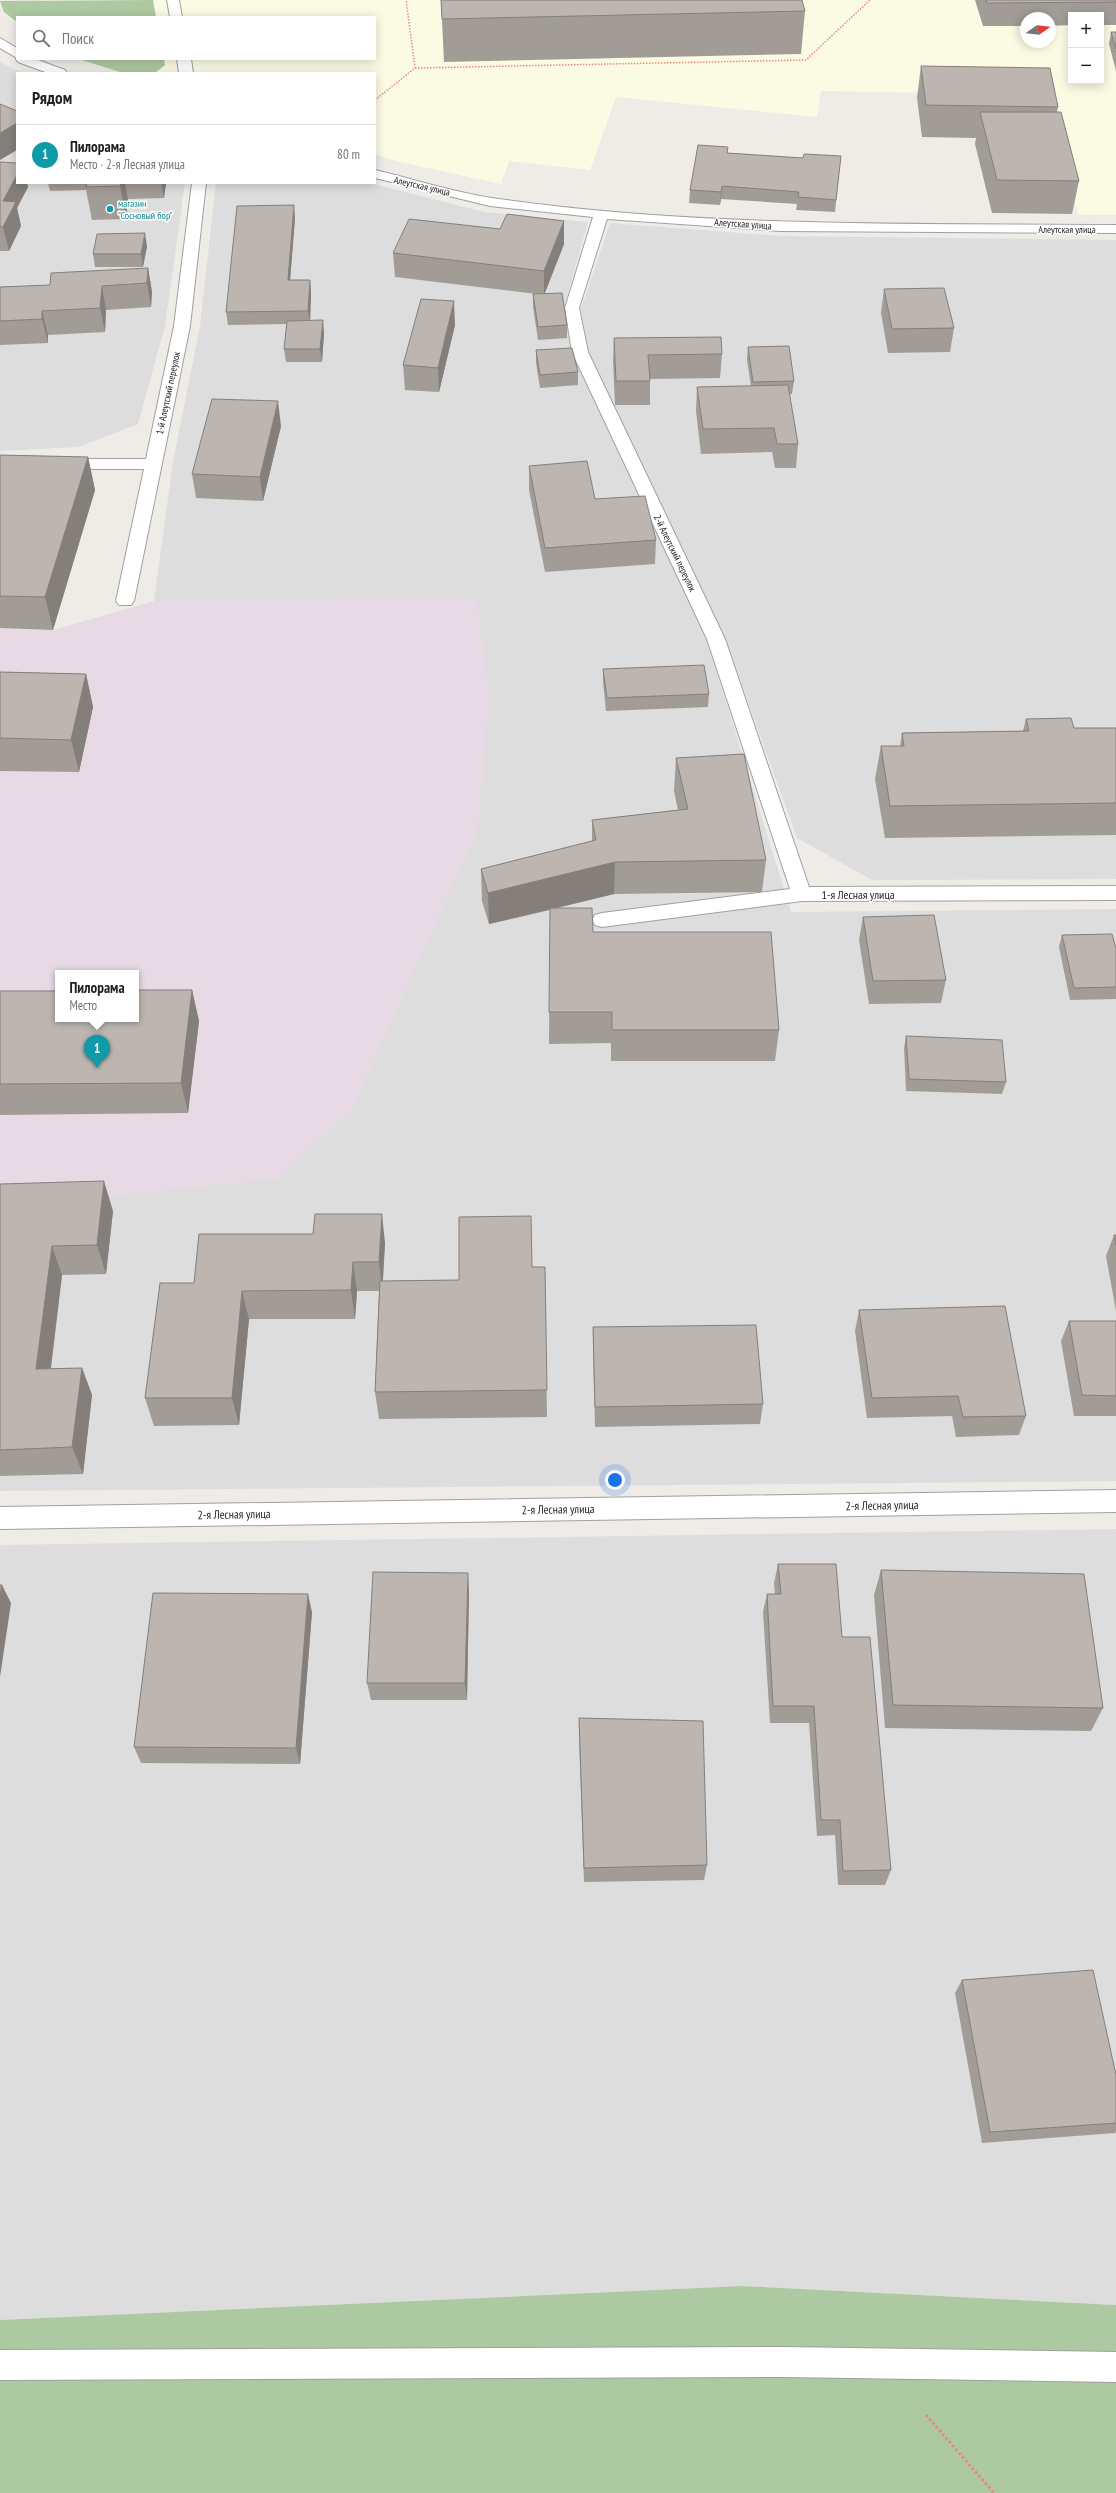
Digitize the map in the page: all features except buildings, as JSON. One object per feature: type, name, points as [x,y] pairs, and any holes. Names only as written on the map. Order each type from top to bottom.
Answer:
[{"type":"street","points":[[173,0],[176,16]]},
{"type":"street","points":[[0,42],[16,53]]},
{"type":"street","points":[[26,60],[57,72]]},
{"type":"street","points":[[184,60],[186,72]]},
{"type":"street","name":"Алеутская улица","points":[[376,174],[490,202],[601,214],[781,227],[1116,229]]},
{"type":"street","name":"1-й Алеутский переулок","points":[[125,601],[152,464],[182,326],[199,184]]},
{"type":"street","name":"2-й Алеутский переулок","points":[[601,214],[572,308],[580,352],[716,639],[802,894]]},
{"type":"street","points":[[0,464],[152,464]]},
{"type":"street","name":"1-я Лесная улица","points":[[602,920],[802,894],[1116,893]]},
{"type":"street","name":"2-я Лесная улица","points":[[0,1518],[1116,1502]]},
{"type":"street","points":[[0,2365],[880,2364],[1116,2367]]},
{"type":"path","points":[[406,0],[415,68]]},
{"type":"path","points":[[376,99],[415,68],[806,60],[870,0]]},
{"type":"path","points":[[880,2364],[994,2493]]},
{"type":"shaded area","points":[[40,0],[1116,0],[1116,215],[1078,215],[1053,95],[821,91],[817,117],[616,97],[590,170],[509,161],[501,184],[396,161],[376,154],[376,72],[131,72],[95,60],[376,60],[376,16],[46,16]]},
{"type":"shaded area","points":[[0,62],[21,72],[16,72],[16,184],[185,184],[165,326],[138,424],[78,447],[0,451]]},
{"type":"shaded area","points":[[216,184],[374,184],[484,212],[588,222],[564,307],[574,353],[707,640],[791,912],[1116,909],[1116,1481],[0,1491],[0,1207],[477,600],[154,601],[173,462],[200,326]]},
{"type":"shaded area","points":[[610,223],[782,236],[1116,240],[1116,879],[872,880],[797,838],[725,638],[607,397],[588,351],[581,309]]},
{"type":"shaded area","points":[[477,599],[489,696],[478,829],[351,1111],[277,1179],[0,1207],[0,628],[53,630],[154,601]]},
{"type":"shaded area","points":[[1116,1529],[1116,2305],[742,2286],[0,2320],[0,1545]]},
{"type":"green space","points":[[153,0],[156,16],[16,16],[16,21],[4,12],[0,1]]},
{"type":"green space","points":[[82,60],[164,60],[165,65],[156,72],[120,72]]},
{"type":"green space","points":[[742,2286],[1116,2305],[1116,2493],[0,2493],[0,2320]]},
{"type":"place","name":"магазин \"Сосновый бор\"","points":[[110,209]]},
{"type":"place","name":"Пилорама","points":[[97,1068]]}]
